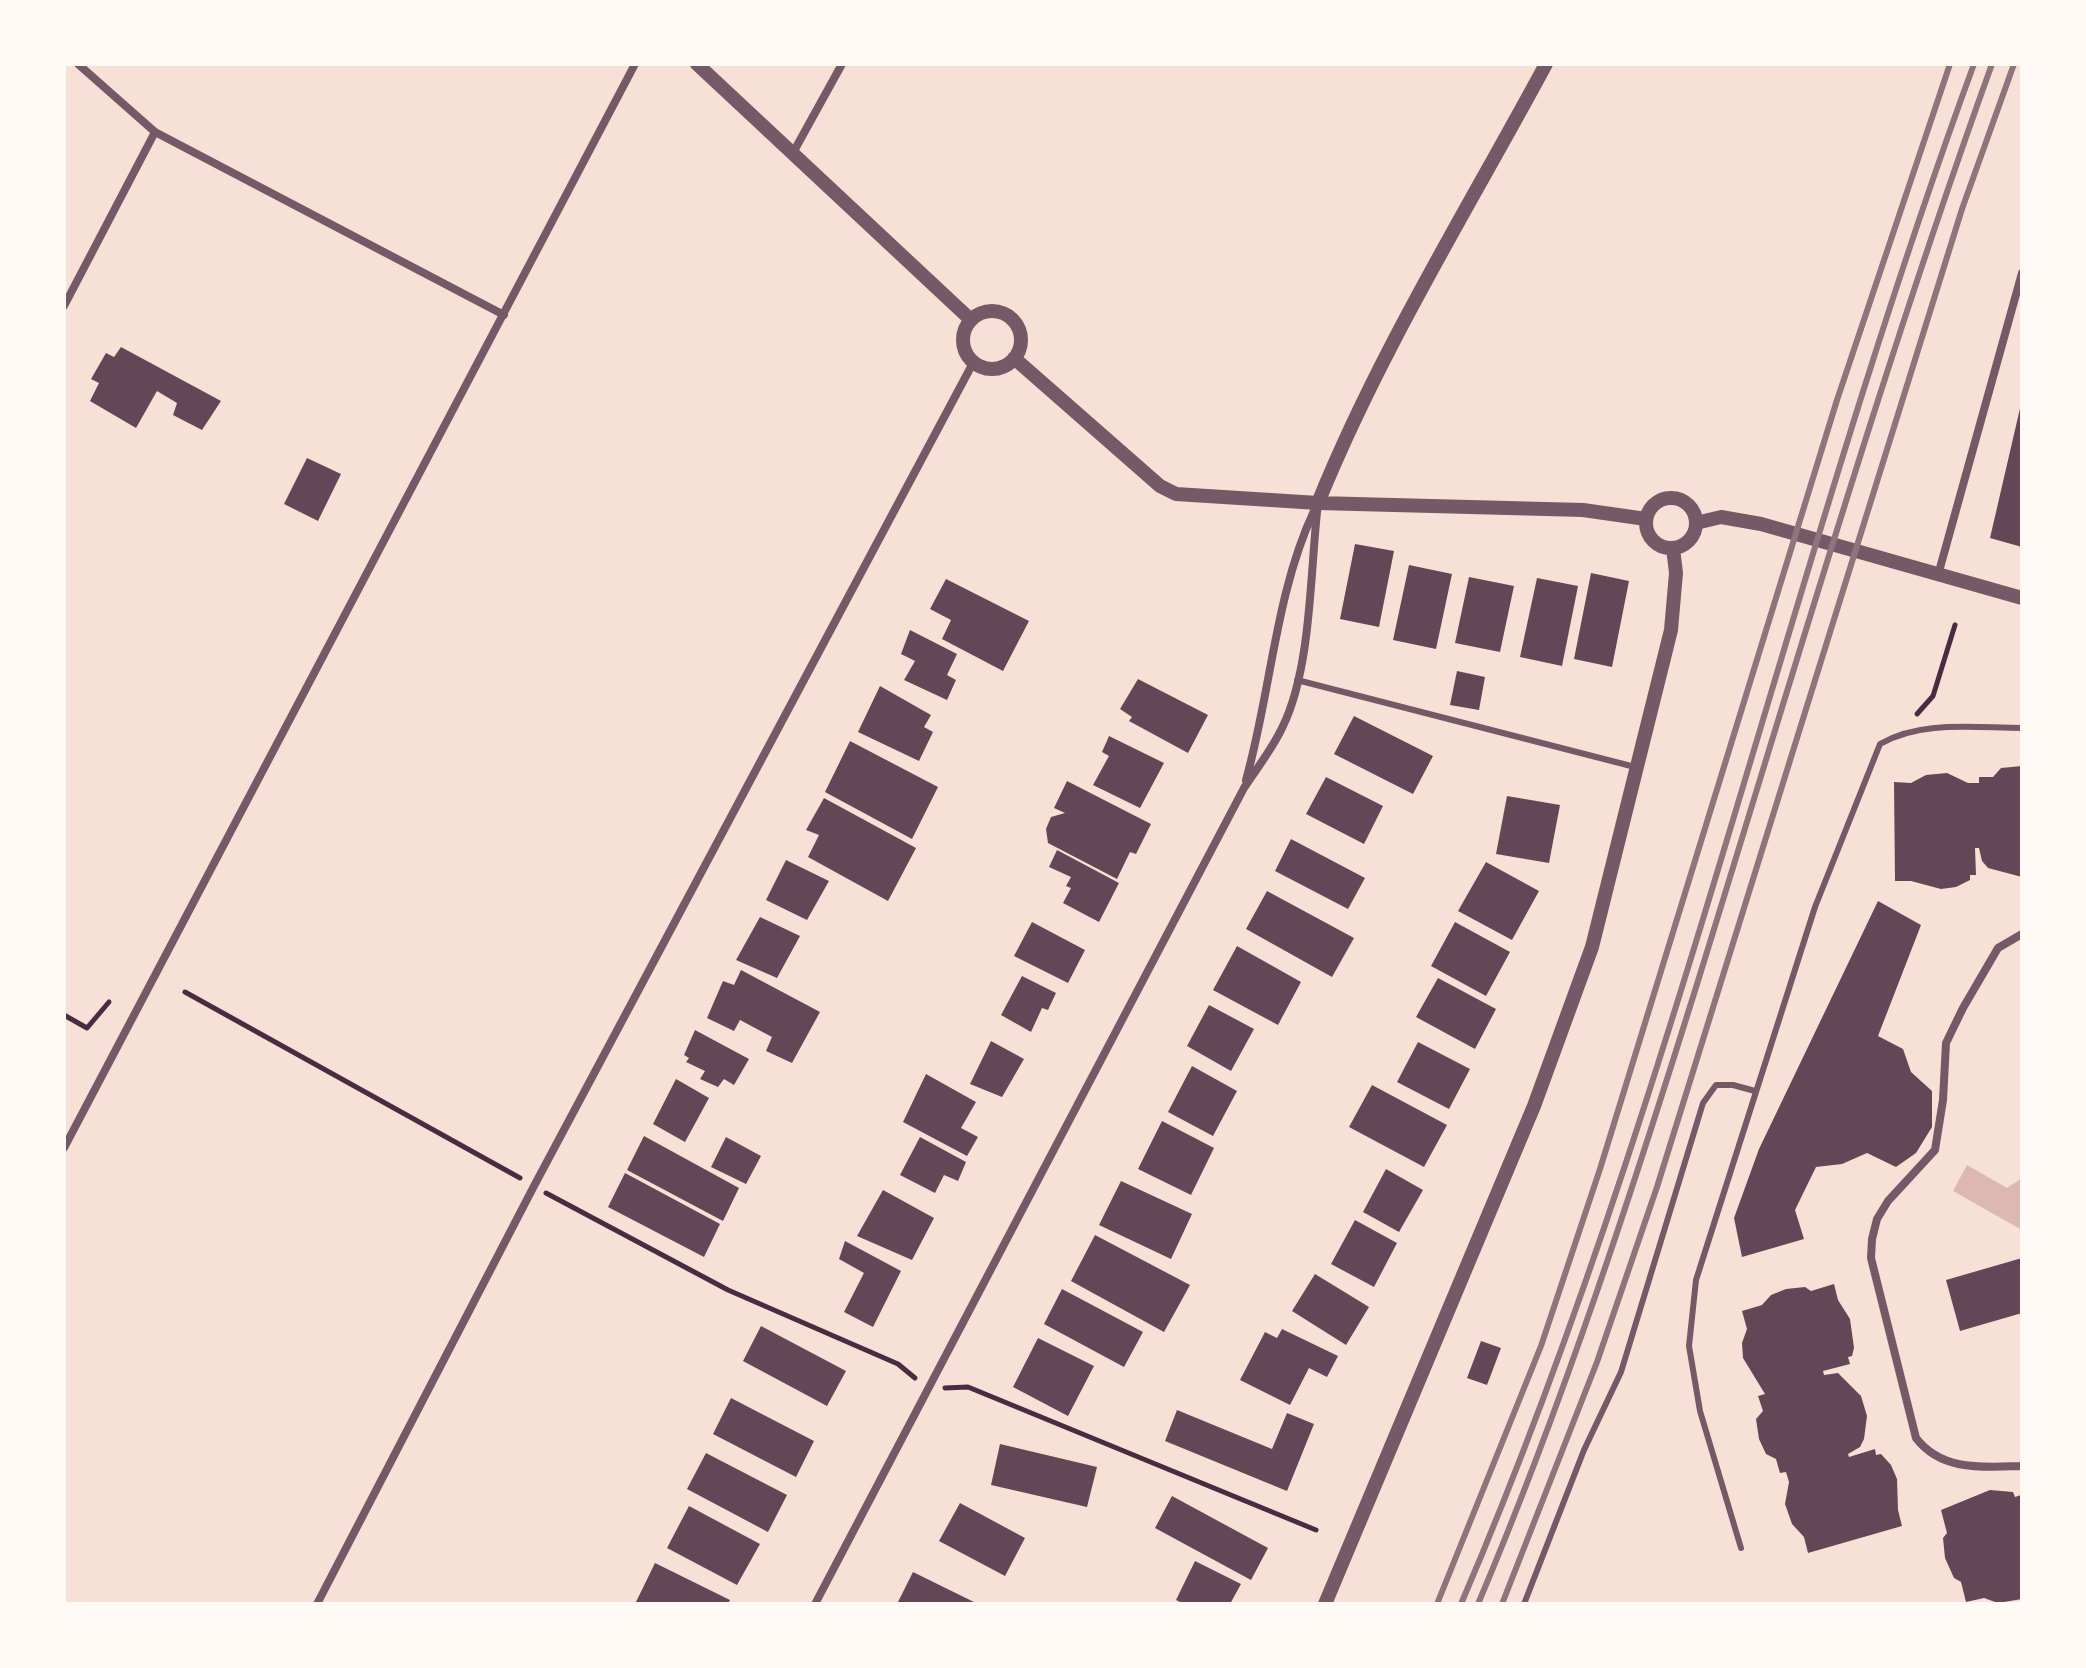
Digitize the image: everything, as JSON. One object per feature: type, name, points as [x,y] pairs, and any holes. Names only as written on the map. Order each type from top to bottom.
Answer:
[{"type":"street","points":[[78,64],[155,132],[504,315]]},
{"type":"street","points":[[64,1148],[635,64]]},
{"type":"street","points":[[697,64],[794,151],[971,320]]},
{"type":"street","points":[[794,151],[842,64]]},
{"type":"street","points":[[1244,788],[1261,728],[1295,555],[1357,415],[1546,64]]},
{"type":"street","points":[[64,306],[155,132]]},
{"type":"street","points":[[1938,575],[2022,273]]},
{"type":"street","points":[[988,312],[997,312],[1014,322],[1020,340],[1014,358],[994,369],[973,363],[963,342],[971,320],[988,312]]},
{"type":"street","points":[[1014,358],[1168,490],[1195,498],[1583,510],[1646,519]]},
{"type":"street","points":[[317,1604],[534,1186],[973,363]]},
{"type":"street","points":[[1646,519],[1661,500],[1677,498],[1691,508],[1696,523],[1691,537],[1673,548]]},
{"type":"street","points":[[815,1604],[1244,788],[1283,725],[1297,680],[1314,566],[1318,503]]},
{"type":"street","points":[[1696,523],[1721,517],[1761,524],[2022,598]]},
{"type":"street","points":[[1646,519],[1652,540],[1673,548]]},
{"type":"street","points":[[1325,1604],[1570,1016],[1596,933],[1671,630],[1676,573],[1673,548]]},
{"type":"street","points":[[2022,934],[1998,948],[1946,1043],[1943,1100],[1935,1150],[1883,1210],[1872,1239],[1871,1258],[1916,1438],[1935,1457],[1970,1467],[2022,1466]]},
{"type":"lane","points":[[1297,680],[1638,768]]},
{"type":"lane","points":[[1741,1548],[1700,1411],[1689,1346],[1696,1280],[1815,907],[1880,744],[1910,731],[2022,728]]},
{"type":"lane","points":[[1524,1604],[1584,1450],[1621,1372],[1703,1103],[1716,1085],[1733,1085],[1755,1091]]},
{"type":"path","points":[[1910,731],[1921,706],[1933,696],[1955,625]]},
{"type":"path","points":[[185,992],[728,1290],[898,1364],[927,1389],[968,1387],[1316,1530]]},
{"type":"path","points":[[64,1015],[87,1028],[109,1002]]},
{"type":"shaded area","points":[[1967,1165],[2007,1188],[2022,1178],[2022,1230],[1953,1191]]},
{"type":"building","points":[[121,347],[221,401],[202,430],[173,415],[177,403],[157,391],[136,428],[90,401],[99,383],[91,379],[106,353],[114,357]]},
{"type":"building","points":[[2022,404],[2022,547],[1990,538]]},
{"type":"building","points":[[307,458],[341,474],[318,521],[284,504]]},
{"type":"building","points":[[1355,544],[1394,551],[1379,627],[1340,619]]},
{"type":"building","points":[[1409,565],[1452,574],[1436,649],[1393,640]]},
{"type":"building","points":[[1591,573],[1629,581],[1612,667],[1574,659]]},
{"type":"building","points":[[1469,577],[1514,586],[1500,652],[1455,643]]},
{"type":"building","points":[[1537,578],[1578,586],[1562,666],[1520,657]]},
{"type":"building","points":[[946,579],[1029,621],[1003,671],[942,639],[951,620],[930,609]]},
{"type":"building","points":[[910,630],[957,654],[947,675],[956,680],[947,700],[904,680],[915,661],[901,654]]},
{"type":"building","points":[[1457,671],[1485,677],[1479,710],[1450,705]]},
{"type":"building","points":[[1138,679],[1208,715],[1188,753],[1129,721],[1132,717],[1120,709]]},
{"type":"building","points":[[880,686],[931,715],[924,727],[933,732],[919,761],[858,732]]},
{"type":"building","points":[[1354,716],[1433,756],[1413,794],[1334,754]]},
{"type":"building","points":[[1109,736],[1164,763],[1140,808],[1093,785],[1109,756],[1102,752]]},
{"type":"building","points":[[850,741],[938,787],[912,839],[825,792]]},
{"type":"building","points":[[2022,766],[2022,877],[1988,868],[1982,861],[1979,848],[1975,848],[1976,875],[1970,875],[1970,880],[1956,887],[1941,889],[1911,881],[1895,881],[1894,782],[1911,783],[1926,775],[1947,773],[1968,783],[1979,783],[1979,777],[1993,777],[2001,768]]},
{"type":"building","points":[[1326,777],[1383,806],[1364,844],[1306,814]]},
{"type":"building","points":[[1067,781],[1151,824],[1136,854],[1130,852],[1117,879],[1048,843],[1046,829],[1051,817],[1065,813],[1054,808]]},
{"type":"building","points":[[1507,796],[1560,805],[1549,863],[1496,854]]},
{"type":"building","points":[[824,798],[916,848],[888,901],[808,857],[819,835],[806,830]]},
{"type":"building","points":[[1291,839],[1365,878],[1348,909],[1275,871]]},
{"type":"building","points":[[1057,850],[1119,883],[1099,922],[1063,903],[1071,888],[1066,886],[1071,877],[1049,867]]},
{"type":"building","points":[[786,860],[829,881],[807,920],[766,900]]},
{"type":"building","points":[[1486,862],[1539,891],[1512,940],[1458,911]]},
{"type":"building","points":[[1267,891],[1354,938],[1332,977],[1246,929]]},
{"type":"building","points":[[1878,901],[1921,925],[1878,1036],[1903,1049],[1911,1072],[1932,1091],[1932,1127],[1916,1153],[1896,1167],[1867,1153],[1842,1164],[1816,1167],[1795,1210],[1804,1239],[1742,1257],[1734,1218],[1759,1149]]},
{"type":"building","points":[[760,917],[800,936],[777,978],[736,960]]},
{"type":"building","points":[[1032,922],[1085,950],[1068,983],[1014,956]]},
{"type":"building","points":[[1455,922],[1510,952],[1486,996],[1431,966]]},
{"type":"building","points":[[1237,946],[1301,982],[1278,1025],[1213,990]]},
{"type":"building","points":[[741,970],[820,1012],[792,1063],[766,1051],[772,1037],[740,1020],[734,1031],[707,1018],[723,981],[734,985]]},
{"type":"building","points":[[1022,976],[1056,993],[1048,1010],[1042,1008],[1031,1032],[1001,1015]]},
{"type":"building","points":[[1438,978],[1496,1009],[1475,1049],[1416,1017]]},
{"type":"building","points":[[1209,1005],[1254,1029],[1231,1071],[1187,1046]]},
{"type":"building","points":[[695,1030],[749,1059],[734,1085],[724,1079],[718,1087],[700,1079],[705,1071],[686,1062],[689,1058],[684,1055]]},
{"type":"building","points":[[991,1041],[1024,1059],[1002,1097],[970,1084]]},
{"type":"building","points":[[1418,1042],[1470,1069],[1449,1109],[1397,1082]]},
{"type":"building","points":[[1192,1066],[1237,1091],[1213,1136],[1168,1112]]},
{"type":"building","points":[[926,1074],[976,1102],[961,1128],[978,1137],[967,1156],[903,1122]]},
{"type":"building","points":[[676,1079],[709,1098],[685,1142],[653,1124]]},
{"type":"building","points":[[1372,1085],[1447,1125],[1424,1167],[1349,1127]]},
{"type":"building","points":[[1162,1121],[1214,1148],[1191,1195],[1138,1169]]},
{"type":"building","points":[[644,1136],[739,1188],[723,1221],[627,1170]]},
{"type":"building","points":[[726,1137],[761,1156],[746,1184],[711,1167]]},
{"type":"building","points":[[920,1137],[966,1162],[958,1181],[944,1175],[935,1193],[900,1175]]},
{"type":"building","points":[[1386,1169],[1423,1190],[1399,1232],[1363,1212]]},
{"type":"building","points":[[625,1173],[720,1224],[704,1257],[608,1207]]},
{"type":"building","points":[[1121,1181],[1192,1214],[1171,1259],[1099,1225]]},
{"type":"building","points":[[883,1190],[934,1218],[912,1260],[857,1236]]},
{"type":"building","points":[[1355,1220],[1397,1243],[1374,1287],[1331,1264]]},
{"type":"building","points":[[1095,1235],[1190,1285],[1164,1332],[1071,1281]]},
{"type":"building","points":[[845,1241],[901,1271],[873,1327],[844,1312],[864,1273],[839,1259]]},
{"type":"building","points":[[2022,1258],[2022,1313],[1960,1331],[1946,1280]]},
{"type":"building","points":[[1315,1274],[1369,1307],[1346,1345],[1292,1311]]},
{"type":"building","points":[[1834,1284],[1838,1300],[1850,1319],[1854,1348],[1852,1356],[1848,1357],[1850,1364],[1823,1371],[1824,1375],[1838,1373],[1861,1396],[1867,1416],[1864,1439],[1860,1447],[1848,1454],[1849,1457],[1875,1449],[1876,1455],[1881,1454],[1891,1465],[1897,1479],[1902,1526],[1808,1553],[1804,1537],[1792,1524],[1785,1504],[1789,1482],[1786,1472],[1780,1473],[1776,1459],[1766,1454],[1759,1439],[1756,1419],[1763,1411],[1758,1396],[1765,1394],[1743,1358],[1742,1343],[1747,1329],[1742,1311],[1762,1305],[1771,1295],[1786,1289],[1805,1287],[1811,1291]]},
{"type":"building","points":[[1062,1289],[1143,1332],[1124,1367],[1044,1324]]},
{"type":"building","points":[[761,1326],[846,1371],[827,1406],[743,1361]]},
{"type":"building","points":[[1282,1329],[1338,1356],[1327,1377],[1309,1368],[1290,1405],[1240,1380],[1265,1332],[1277,1338]]},
{"type":"building","points":[[1038,1338],[1094,1366],[1068,1416],[1013,1387]]},
{"type":"building","points":[[1481,1341],[1501,1348],[1487,1385],[1467,1378]]},
{"type":"building","points":[[731,1398],[814,1441],[796,1477],[713,1434]]},
{"type":"building","points":[[1177,1410],[1272,1449],[1287,1413],[1314,1424],[1287,1491],[1165,1441]]},
{"type":"building","points":[[1000,1444],[1097,1467],[1087,1507],[991,1485]]},
{"type":"building","points":[[706,1453],[787,1495],[768,1532],[687,1489]]},
{"type":"building","points":[[1990,1490],[2013,1492],[2015,1497],[2021,1495],[2022,1599],[1998,1603],[1984,1598],[1966,1602],[1961,1582],[1954,1578],[1945,1558],[1943,1538],[1947,1533],[1941,1510]]},
{"type":"building","points":[[1172,1496],[1268,1548],[1251,1580],[1155,1528]]},
{"type":"building","points":[[960,1503],[1025,1538],[1005,1576],[939,1541]]},
{"type":"building","points":[[689,1506],[760,1544],[737,1585],[667,1548]]},
{"type":"building","points":[[1195,1561],[1241,1584],[1230,1604],[1184,1604],[1176,1600]]},
{"type":"building","points":[[655,1563],[730,1600],[728,1604],[635,1604]]},
{"type":"building","points":[[913,1572],[978,1604],[897,1604]]},
{"type":"railway","points":[[1437,1604],[1541,1346],[1600,1169],[1837,400],[1950,64]]},
{"type":"railway","points":[[1461,1604],[1537,1416],[1605,1225],[1668,1032],[1845,449],[1907,256],[1974,64]]},
{"type":"railway","points":[[1478,1604],[1539,1451],[1622,1217],[1876,406],[1992,64]]},
{"type":"railway","points":[[1502,1604],[1597,1362],[1657,1187],[1962,209],[2014,64]]}]
